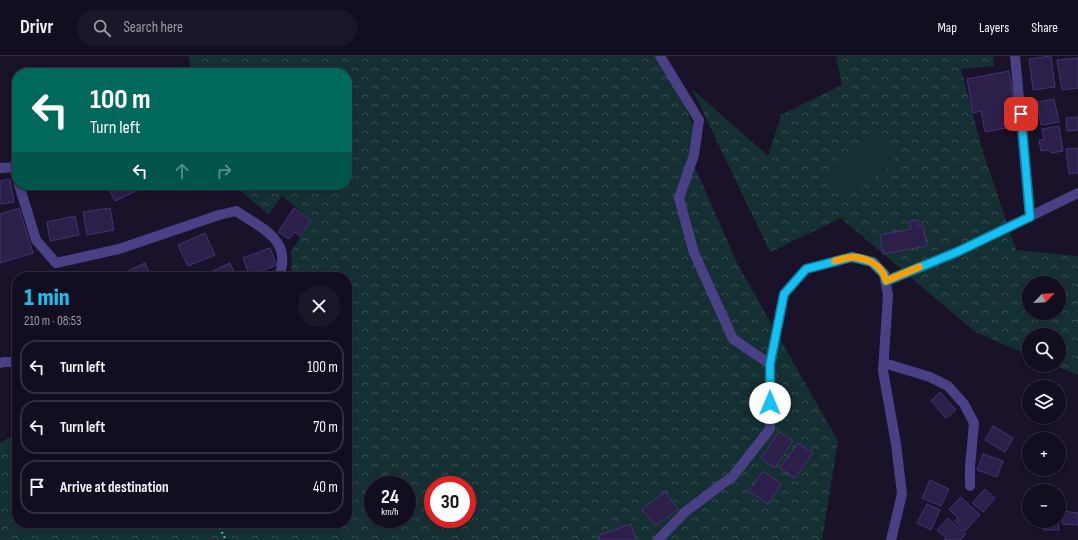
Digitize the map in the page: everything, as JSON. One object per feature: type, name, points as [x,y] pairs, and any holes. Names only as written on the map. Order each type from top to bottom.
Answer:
[{"type":"street","points":[[660,56],[699,120],[694,155],[678,198],[694,254],[732,339],[770,364]]},
{"type":"street","points":[[1015,56],[1030,217]]},
{"type":"street","points":[[0,168],[12,167]]},
{"type":"street","points":[[21,190],[36,240],[56,263],[119,249],[219,215],[236,211],[269,232],[279,244],[282,263],[280,272]]},
{"type":"street","points":[[886,281],[957,252],[1078,193]]},
{"type":"street","points":[[658,540],[685,512],[733,476],[770,429],[770,364],[784,294],[806,269],[852,257],[872,262],[884,274],[888,295],[883,371],[896,444],[902,494],[891,540]]},
{"type":"street","points":[[0,364],[4,362],[12,362]]},
{"type":"street","points":[[884,363],[930,377],[948,386],[964,404],[974,423],[970,467],[970,486]]},
{"type":"path","points":[[220,528],[226,540]]},
{"type":"green space","points":[[188,56],[666,56],[698,139],[692,161],[738,265],[838,441],[822,540],[0,540],[0,443],[12,437],[12,528],[352,528],[352,272],[292,272],[291,252],[311,220],[282,196],[269,215],[240,190],[352,190],[352,68],[191,68]]},
{"type":"green space","points":[[836,56],[993,56],[994,66],[961,69],[982,149],[1016,250],[1078,256],[1078,375],[1066,370],[1066,328],[1022,328],[1022,352],[975,332],[841,218],[770,252],[692,89],[768,156],[781,115],[842,85]]},
{"type":"green space","points":[[878,136],[896,161],[847,198],[828,173]]},
{"type":"building","points":[[1051,56],[1055,87],[1033,90],[1029,59]]},
{"type":"building","points":[[1078,58],[1078,88],[1062,90],[1057,60]]},
{"type":"building","points":[[1009,71],[1015,105],[1007,106],[1011,127],[985,132],[981,111],[973,113],[967,79]]},
{"type":"building","points":[[1054,99],[1059,122],[1041,125],[1037,102]]},
{"type":"building","points":[[1078,117],[1078,130],[1067,131],[1066,118]]},
{"type":"building","points":[[1059,126],[1063,151],[1051,153],[1050,150],[1041,151],[1039,140],[1044,139],[1042,129]]},
{"type":"building","points":[[1078,148],[1078,173],[1069,174],[1066,149]]},
{"type":"building","points":[[10,179],[14,202],[0,204],[0,181]]},
{"type":"building","points":[[110,190],[138,190],[115,201]]},
{"type":"building","points":[[19,208],[33,253],[0,263],[0,214]]},
{"type":"building","points":[[110,208],[114,230],[87,235],[83,212]]},
{"type":"building","points":[[294,208],[311,220],[300,236],[295,232],[289,239],[278,232]]},
{"type":"building","points":[[75,216],[79,235],[50,241],[47,222]]},
{"type":"building","points":[[918,220],[919,226],[923,225],[927,246],[883,254],[880,235],[911,229],[910,221]]},
{"type":"building","points":[[205,233],[215,255],[188,266],[178,245]]},
{"type":"building","points":[[270,248],[277,265],[260,272],[248,272],[243,258]]},
{"type":"building","points":[[145,263],[149,272],[130,272],[129,270]]},
{"type":"building","points":[[230,263],[234,272],[213,272]]},
{"type":"building","points":[[940,392],[956,410],[946,418],[931,401]]},
{"type":"building","points":[[993,426],[1013,438],[1005,452],[985,440]]},
{"type":"building","points":[[779,432],[793,441],[775,468],[761,458]]},
{"type":"building","points":[[798,443],[813,453],[795,478],[780,468]]},
{"type":"building","points":[[983,454],[1003,461],[997,477],[977,470]]},
{"type":"building","points":[[763,471],[781,484],[768,504],[749,491]]},
{"type":"building","points":[[930,480],[949,489],[941,506],[922,498]]},
{"type":"building","points":[[985,489],[995,498],[983,512],[972,503]]},
{"type":"building","points":[[665,492],[678,509],[655,526],[642,509]]},
{"type":"building","points":[[961,497],[980,515],[965,531],[955,521],[958,518],[949,509]]},
{"type":"building","points":[[927,504],[940,510],[931,530],[917,523]]},
{"type":"building","points":[[1066,511],[1078,513],[1078,525],[1066,524]]},
{"type":"building","points":[[948,518],[966,534],[960,540],[944,540],[946,538],[937,530]]},
{"type":"building","points":[[631,524],[636,540],[600,540],[599,535]]},
{"type":"building","points":[[1043,528],[1059,528],[1059,530],[1043,530]]},
{"type":"slow traffic","points":[[835,261],[852,257],[872,262],[884,274],[886,281],[919,267]]},
{"type":"route","points":[[770,403],[770,364],[784,294],[806,269],[852,257],[872,262],[884,274],[886,281],[957,252],[1030,217],[1021,114]]}]
